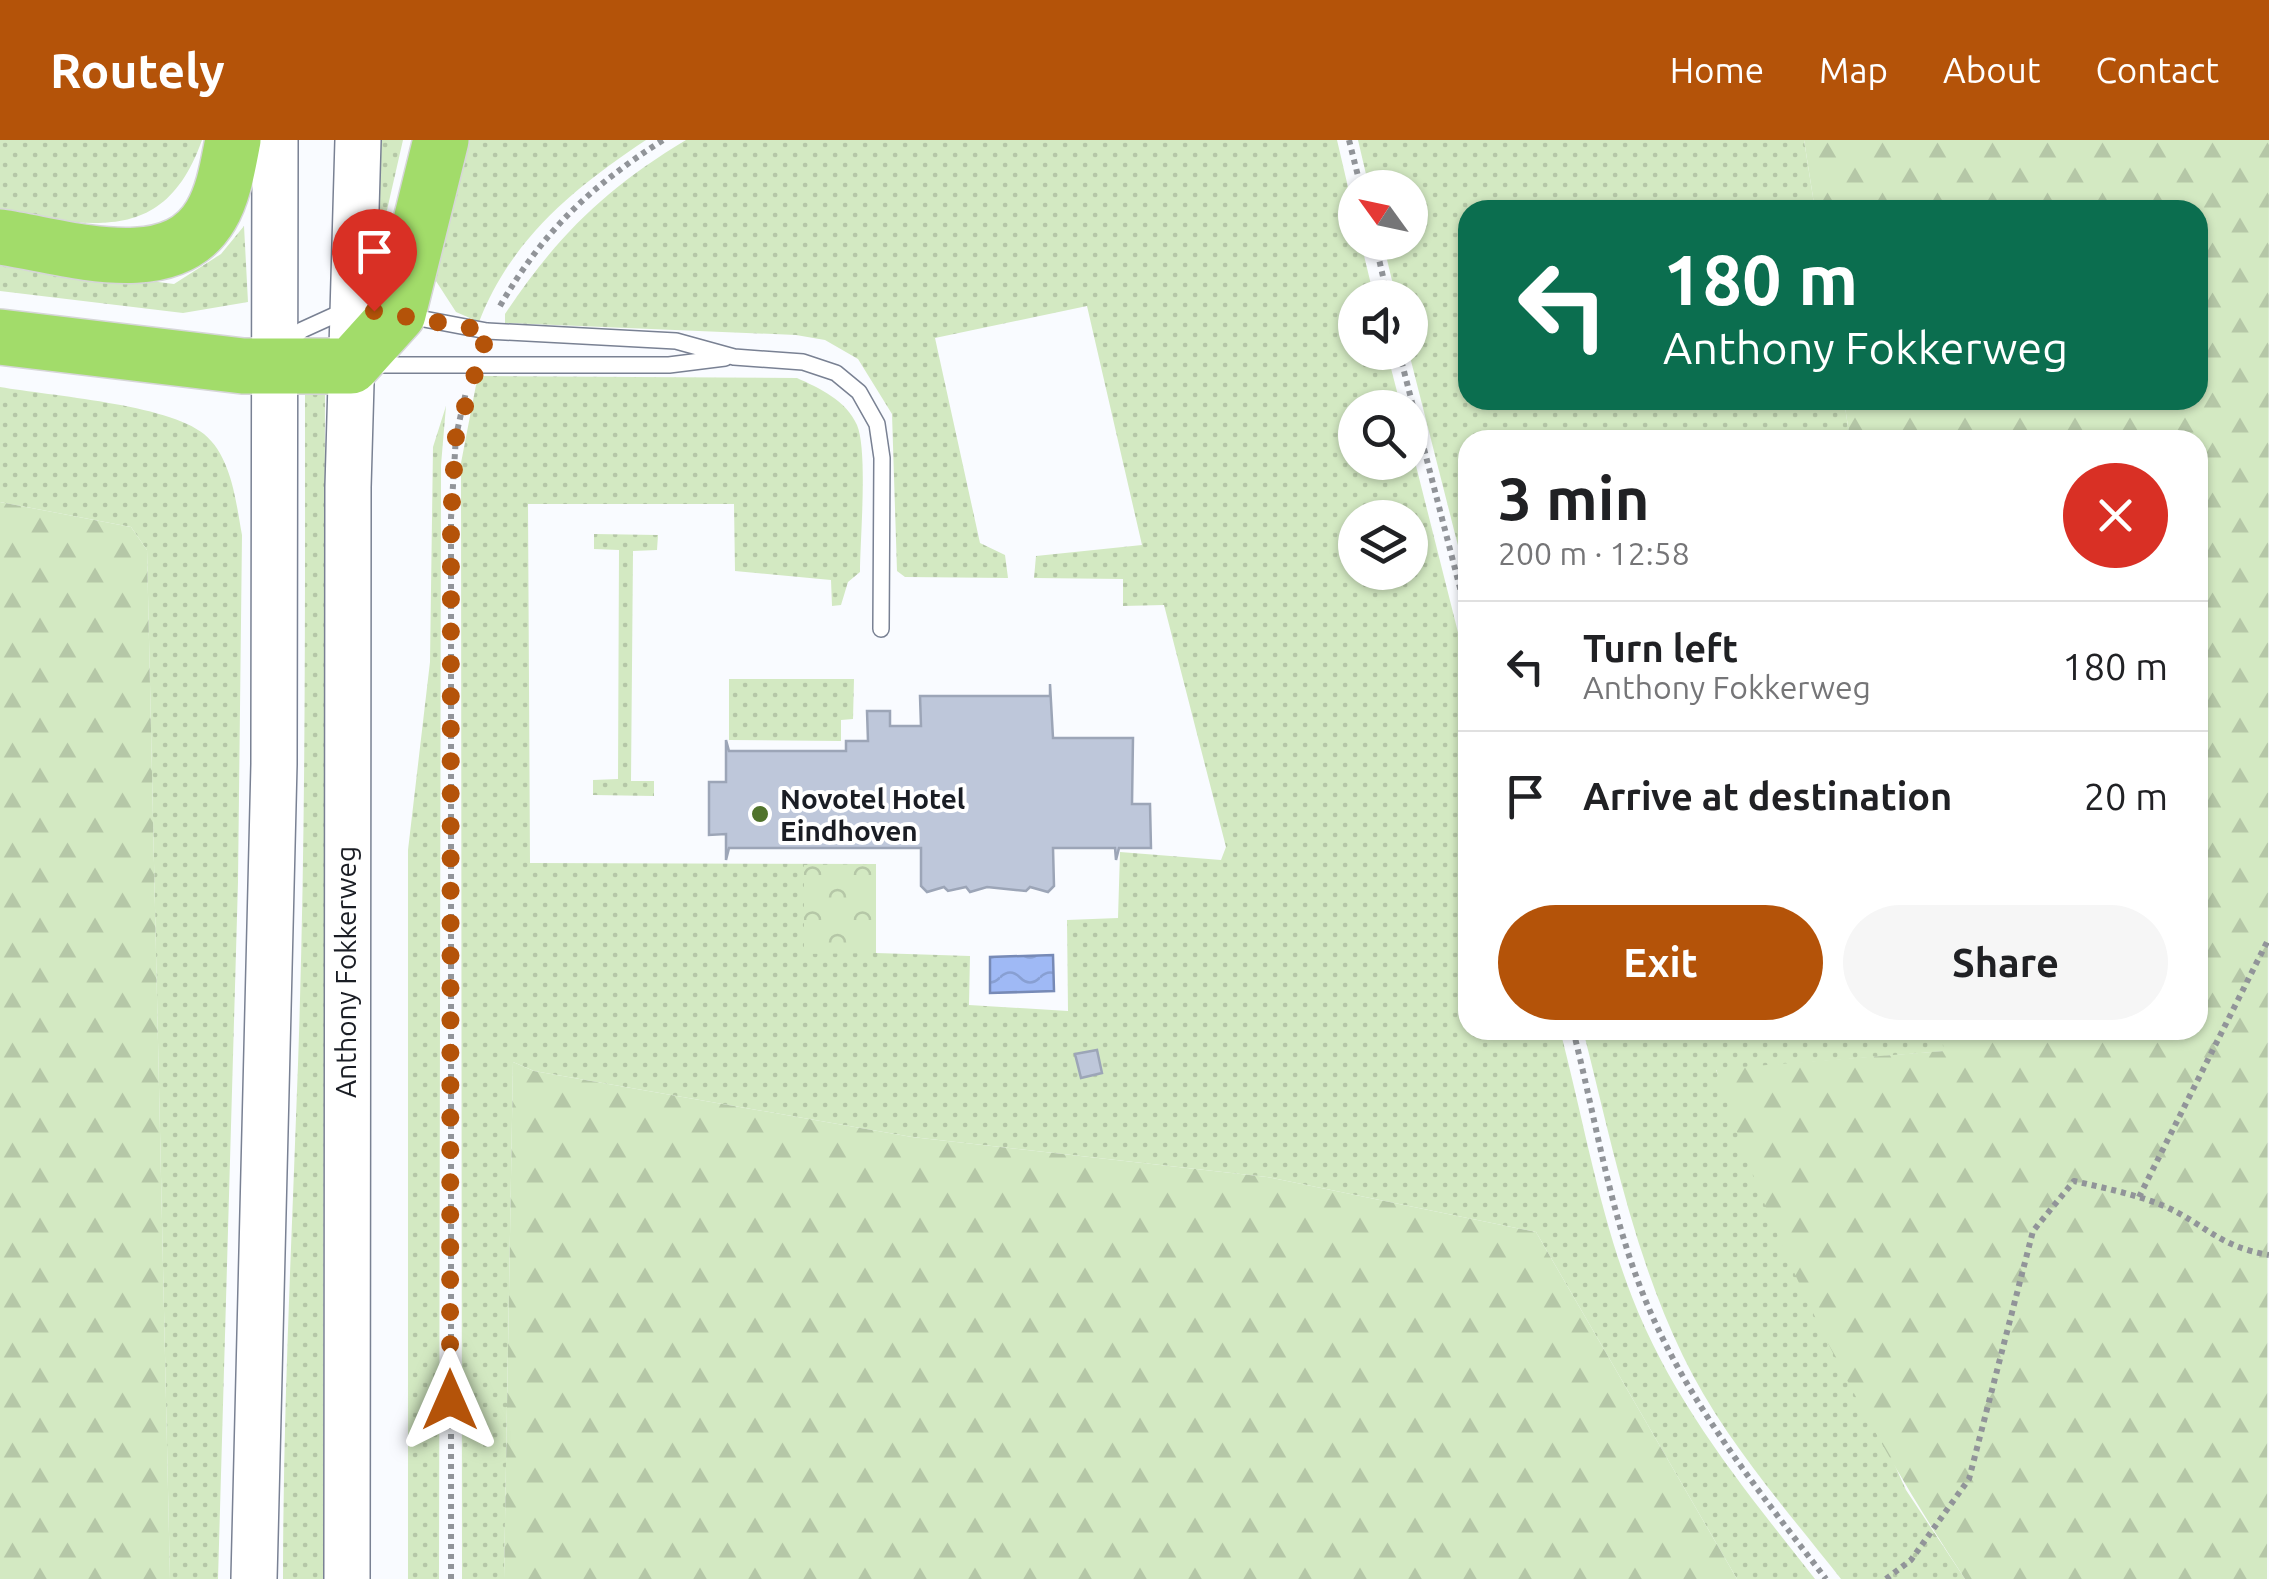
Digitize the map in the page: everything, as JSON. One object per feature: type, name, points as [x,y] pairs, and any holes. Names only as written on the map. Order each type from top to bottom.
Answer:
[{"type":"highway","points":[[0,237],[121,254],[172,251],[195,237],[212,214],[233,140]]},
{"type":"highway","points":[[0,336],[106,352],[274,366],[351,366],[441,140]]},
{"type":"main road","points":[[254,1579],[274,764],[275,140]]},
{"type":"main road","points":[[358,140],[374,311]]},
{"type":"main road","name":"Anthony Fokkerweg","points":[[347,1579],[345,997],[351,366]]},
{"type":"lane","points":[[274,366],[285,344],[302,330],[374,311],[488,331],[676,341],[734,357]]},
{"type":"lane","points":[[351,366],[670,365],[734,357],[803,362],[836,373],[859,392],[877,424],[882,458],[880,629]]},
{"type":"path","points":[[488,331],[526,260],[551,228],[576,204],[663,140]]},
{"type":"path","points":[[1349,140],[1356,170]]},
{"type":"path","points":[[451,1579],[451,518],[456,436],[474,364]]},
{"type":"path","points":[[1404,370],[1458,580]]},
{"type":"path","points":[[2139,1196],[2269,938]]},
{"type":"path","points":[[1576,1040],[1641,1290],[1674,1362],[1714,1426],[1826,1579]]},
{"type":"path","points":[[1886,1579],[1911,1560],[1970,1479],[2033,1231],[2074,1181],[2139,1196],[2168,1208],[2232,1248],[2269,1255]]},
{"type":"green space","points":[[0,140],[202,140],[186,174],[167,198],[146,213],[121,221],[94,223],[0,213]]},
{"type":"green space","points":[[381,140],[403,140],[382,232],[374,231]]},
{"type":"green space","points":[[470,140],[646,140],[594,177],[548,218],[508,265],[479,322],[456,312],[434,278]]},
{"type":"green space","points":[[686,140],[1337,140],[1344,170],[1338,170],[1338,260],[1365,260],[1370,280],[1338,280],[1338,370],[1391,370],[1397,390],[1338,390],[1338,480],[1420,480],[1425,500],[1338,500],[1338,590],[1428,590],[1428,513],[1458,632],[1458,1040],[1562,1040],[1610,1232],[1649,1336],[1689,1409],[1815,1579],[1737,1579],[1536,1232],[1267,1177],[912,1137],[534,1071],[513,1062],[504,1579],[462,1579],[461,463],[476,385],[483,376],[797,378],[831,396],[852,416],[862,454],[860,572],[848,582],[841,605],[832,606],[831,580],[735,571],[734,504],[528,504],[530,863],[876,864],[876,953],[970,956],[969,1005],[1068,1011],[1067,920],[1118,918],[1120,852],[1221,860],[1226,847],[1164,605],[1123,606],[1123,579],[1034,578],[1036,556],[1142,545],[1087,306],[935,338],[980,543],[1005,555],[1008,578],[905,577],[897,571],[892,414],[858,359],[825,340],[796,335],[505,323],[505,314],[544,261],[607,196]]},
{"type":"green space","points":[[1358,140],[1804,140],[1813,200],[1458,200],[1458,410],[1846,410],[1848,430],[1458,430],[1458,546],[1428,428],[1428,390],[1418,390],[1413,370],[1428,370],[1428,280],[1392,280],[1387,260],[1428,260],[1428,170],[1365,170]]},
{"type":"green space","points":[[1804,140],[2269,140],[2267,1579],[1965,1579],[1890,1458],[1823,1333],[1764,1203],[1716,1069],[1944,1051],[1942,1040],[2208,1040],[2208,430],[1848,430],[1846,410],[2208,410],[2208,200],[1813,200]]},
{"type":"green space","points":[[244,226],[248,302],[183,313],[0,291],[0,262],[174,284],[221,254]]},
{"type":"green space","points":[[305,381],[325,383],[323,1579],[283,1579],[302,893]]},
{"type":"green space","points":[[0,387],[137,408],[164,415],[204,434],[227,468],[242,535],[238,882],[218,1579],[170,1579],[147,550],[131,527],[0,502]]},
{"type":"green space","points":[[446,406],[441,465],[439,1579],[408,1579],[408,850],[430,662],[433,447]]},
{"type":"green space","points":[[0,502],[131,527],[147,550],[170,1579],[0,1579]]},
{"type":"green space","points":[[594,534],[658,535],[657,550],[633,551],[631,781],[654,781],[654,796],[593,795],[593,780],[618,779],[619,550],[594,549]]},
{"type":"green space","points":[[729,679],[854,679],[853,719],[841,720],[841,741],[729,740]]},
{"type":"green space","points":[[876,864],[876,953],[804,954],[804,865]]},
{"type":"green space","points":[[1586,1040],[1943,1040],[1945,1051],[1716,1070],[1906,1490],[1965,1579],[1841,1579],[1736,1444],[1699,1386],[1665,1317],[1625,1196]]},
{"type":"green space","points":[[513,1062],[534,1071],[912,1137],[1267,1177],[1536,1232],[1737,1579],[504,1579]]},
{"type":"water","points":[[1053,955],[1054,991],[990,993],[990,957]]},
{"type":"building","points":[[1050,684],[1053,738],[1133,738],[1132,804],[1150,804],[1151,848],[1119,848],[1116,860],[1115,848],[1053,848],[1054,886],[1048,892],[1030,887],[1026,891],[987,887],[970,892],[966,887],[948,891],[944,887],[927,892],[921,886],[921,848],[729,848],[726,860],[726,834],[709,835],[709,782],[726,782],[726,740],[729,751],[846,751],[846,741],[868,741],[867,711],[890,711],[890,726],[921,726],[920,696],[1050,696]]},
{"type":"building","points":[[1097,1050],[1102,1073],[1081,1078],[1075,1054]]},
{"type":"place","name":"Novotel Hotel Eindhoven","points":[[760,814]]},
{"type":"route","points":[[374,311],[488,331],[474,364],[456,436],[451,518],[450,1400]]}]
